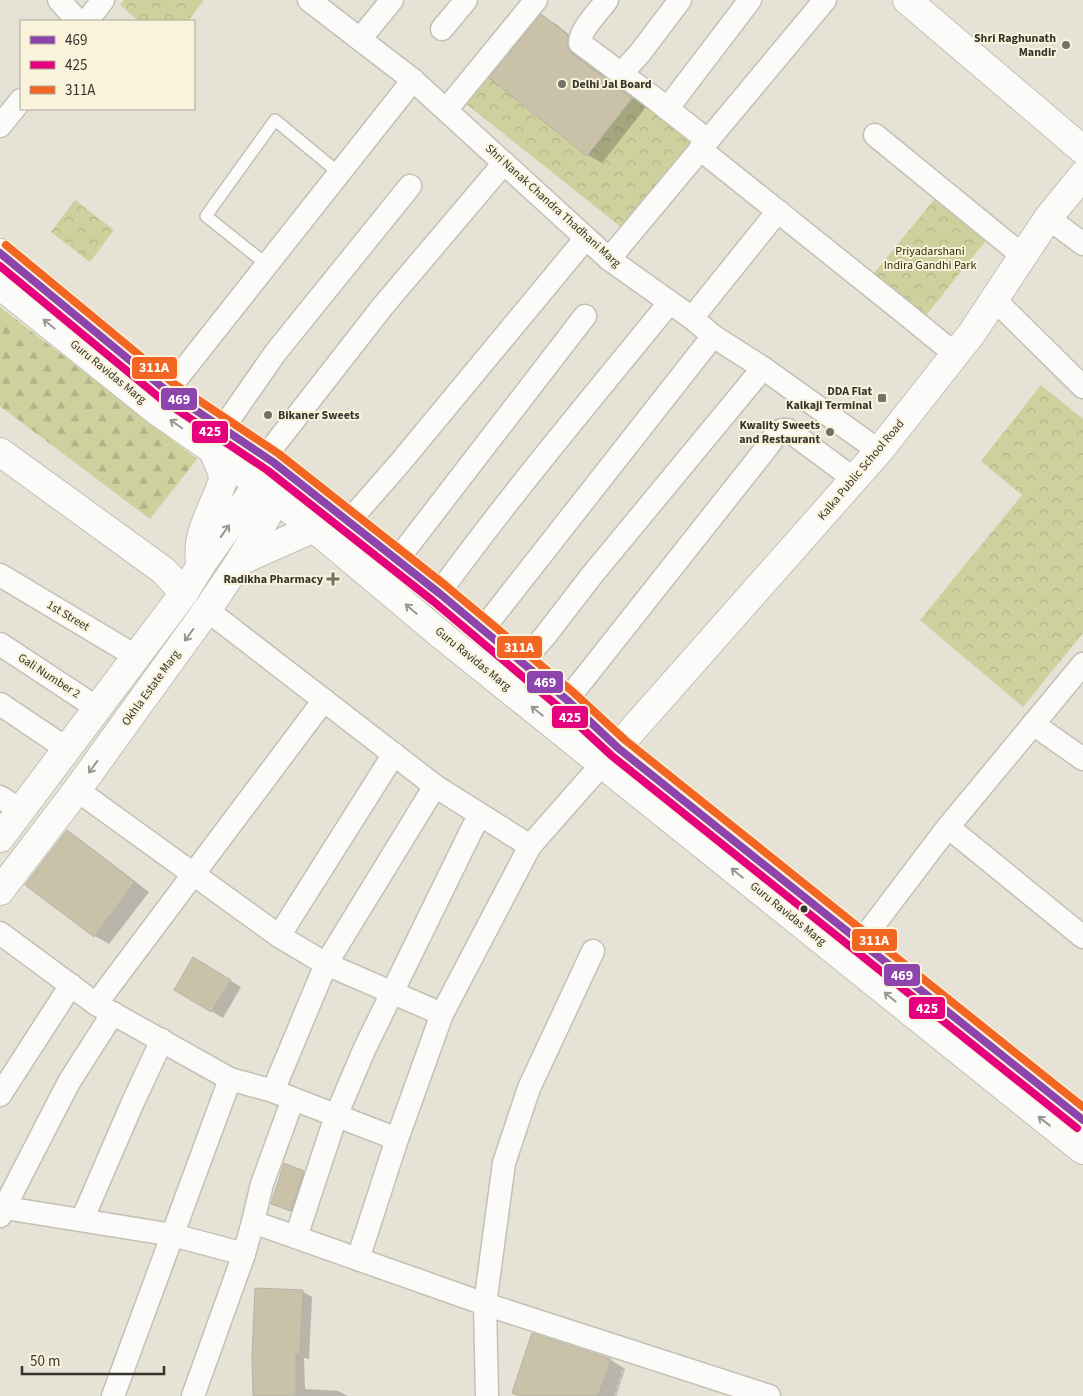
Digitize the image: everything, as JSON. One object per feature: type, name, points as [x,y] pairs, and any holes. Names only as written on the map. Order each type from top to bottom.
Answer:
[{"type":"main road","points":[[907,0],[1083,150]]},
{"type":"main road","name":"Kalka Public School Road","points":[[610,756],[879,451],[955,354],[1048,218],[1083,175]]},
{"type":"main road","name":"Guru Ravidas Marg","points":[[0,253],[166,391],[218,439],[267,492],[314,528],[439,633],[610,756],[860,943],[1083,1120]]},
{"type":"main road","name":"Guru Ravidas Marg","points":[[0,285],[157,411],[276,465],[349,521],[483,629],[567,700],[610,756],[866,977],[1083,1150]]},
{"type":"main road","points":[[201,565],[199,550],[201,536],[223,480],[218,439]]},
{"type":"main road","points":[[0,452],[164,571],[184,593]]},
{"type":"main road","name":"Okhla Estate Marg","points":[[0,891],[207,610],[240,561],[276,465]]},
{"type":"main road","name":"Okhla Estate Marg","points":[[0,838],[10,804],[68,749],[184,593],[201,565],[267,492]]},
{"type":"main road","points":[[240,561],[314,528]]},
{"type":"street","points":[[59,0],[77,20]]},
{"type":"street","points":[[88,20],[104,0]]},
{"type":"street","points":[[360,39],[392,0]]},
{"type":"street","points":[[442,29],[466,0]]},
{"type":"street","points":[[446,110],[536,0]]},
{"type":"street","points":[[608,0],[583,32],[580,43],[667,109],[778,211],[955,354]]},
{"type":"street","points":[[621,74],[640,53],[680,0]]},
{"type":"street","points":[[667,109],[750,0]]},
{"type":"street","points":[[609,259],[824,0]]},
{"type":"street","name":"Shri Nanak Chandra Thadhani Marg","points":[[317,2],[412,80],[609,259],[692,318],[713,336],[763,368],[879,451]]},
{"type":"street","points":[[166,391],[412,80]]},
{"type":"street","points":[[0,126],[20,101]]},
{"type":"street","points":[[875,135],[1023,256]]},
{"type":"street","points":[[276,465],[383,306],[504,163]]},
{"type":"street","points":[[218,439],[276,352],[410,186]]},
{"type":"street","points":[[692,318],[778,211]]},
{"type":"street","points":[[1048,218],[1083,244]]},
{"type":"street","points":[[349,521],[399,464],[586,238]]},
{"type":"street","points":[[994,299],[1083,387]]},
{"type":"street","points":[[439,593],[580,412],[670,302]]},
{"type":"street","points":[[397,560],[584,316]]},
{"type":"street","points":[[483,629],[713,336]]},
{"type":"street","points":[[521,663],[763,368]]},
{"type":"street","points":[[567,700],[778,432],[783,429],[788,430],[854,479]]},
{"type":"street","name":"1st Street","points":[[0,575],[137,657]]},
{"type":"street","points":[[207,610],[435,786],[530,846]]},
{"type":"street","name":"Gali Number 2","points":[[0,644],[97,708]]},
{"type":"street","points":[[860,943],[948,827],[1083,664]]},
{"type":"street","points":[[244,1254],[173,1235],[82,1220],[2,1210],[105,1009],[194,876],[324,700]]},
{"type":"street","points":[[0,704],[68,749]]},
{"type":"street","points":[[1034,724],[1083,759]]},
{"type":"street","points":[[279,936],[394,754]]},
{"type":"street","points":[[358,1259],[397,1139],[442,1014],[530,846],[610,756]]},
{"type":"street","points":[[193,1396],[244,1254],[283,1095],[326,964],[435,786]]},
{"type":"street","points":[[76,790],[279,936],[326,964],[442,1014]]},
{"type":"street","points":[[296,1238],[336,1116],[364,1050],[479,815]]},
{"type":"street","points":[[948,827],[1083,937]]},
{"type":"street","points":[[0,933],[105,1009],[230,1078],[283,1095],[397,1139]]},
{"type":"street","points":[[488,1396],[485,1304],[504,1162],[529,1088],[593,951]]},
{"type":"street","points":[[0,1095],[71,985]]},
{"type":"street","points":[[82,1220],[162,1040]]},
{"type":"street","points":[[113,1396],[230,1078]]},
{"type":"street","points":[[253,1222],[485,1304],[768,1396]]},
{"type":"lane","points":[[266,264],[206,216],[275,120],[339,173]]},
{"type":"path","points":[[615,1396],[629,1351]]},
{"type":"green space","points":[[124,0],[204,0],[189,20],[138,20],[120,5]]},
{"type":"green space","points":[[487,76],[587,155],[638,92],[702,143],[630,234],[465,103]]},
{"type":"green space","name":"Priyadarshani Indira Gandhi Park","points":[[937,196],[988,238],[923,319],[871,277]]},
{"type":"green space","points":[[75,200],[114,230],[90,262],[51,232]]},
{"type":"green space","points":[[0,307],[197,459],[150,519],[0,406]]},
{"type":"green space","points":[[1041,385],[1083,419],[1083,633],[1023,707],[920,620],[1022,495],[981,461]]},
{"type":"building","name":"Delhi Jal Board","points":[[541,14],[568,35],[568,48],[572,54],[632,98],[587,156],[489,78]]},
{"type":"building","points":[[67,830],[135,882],[94,937],[25,885]]},
{"type":"building","points":[[193,957],[231,980],[211,1012],[174,990]]},
{"type":"building","points":[[284,1163],[304,1171],[291,1211],[271,1204]]},
{"type":"building","points":[[255,1288],[303,1290],[300,1354],[296,1354],[296,1396],[253,1396],[252,1356]]},
{"type":"building","points":[[532,1333],[611,1359],[598,1396],[520,1396],[512,1393]]},
{"type":"transit line","name":"311A","points":[[6,245],[173,383],[279,454],[445,585],[573,692],[625,740],[1083,1107]]},
{"type":"transit line","name":"469","points":[[0,253],[167,391],[273,462],[439,593],[567,700],[618,748],[1083,1120]]},
{"type":"transit line","name":"425","points":[[0,266],[161,399],[267,470],[433,601],[560,708],[612,756],[1077,1128]]},
{"type":"place","name":"Shri Raghunath Mandir","points":[[1066,45]]},
{"type":"place","name":"Delhi Jal Board","points":[[562,84]]},
{"type":"place","name":"DDA Flat Kalkaji Terminal","points":[[882,398]]},
{"type":"place","name":"Bikaner Sweets","points":[[268,415]]},
{"type":"place","name":"Kwality Sweets and Restaurant","points":[[830,432]]},
{"type":"place","name":"Radikha Pharmacy","points":[[333,579]]}]
